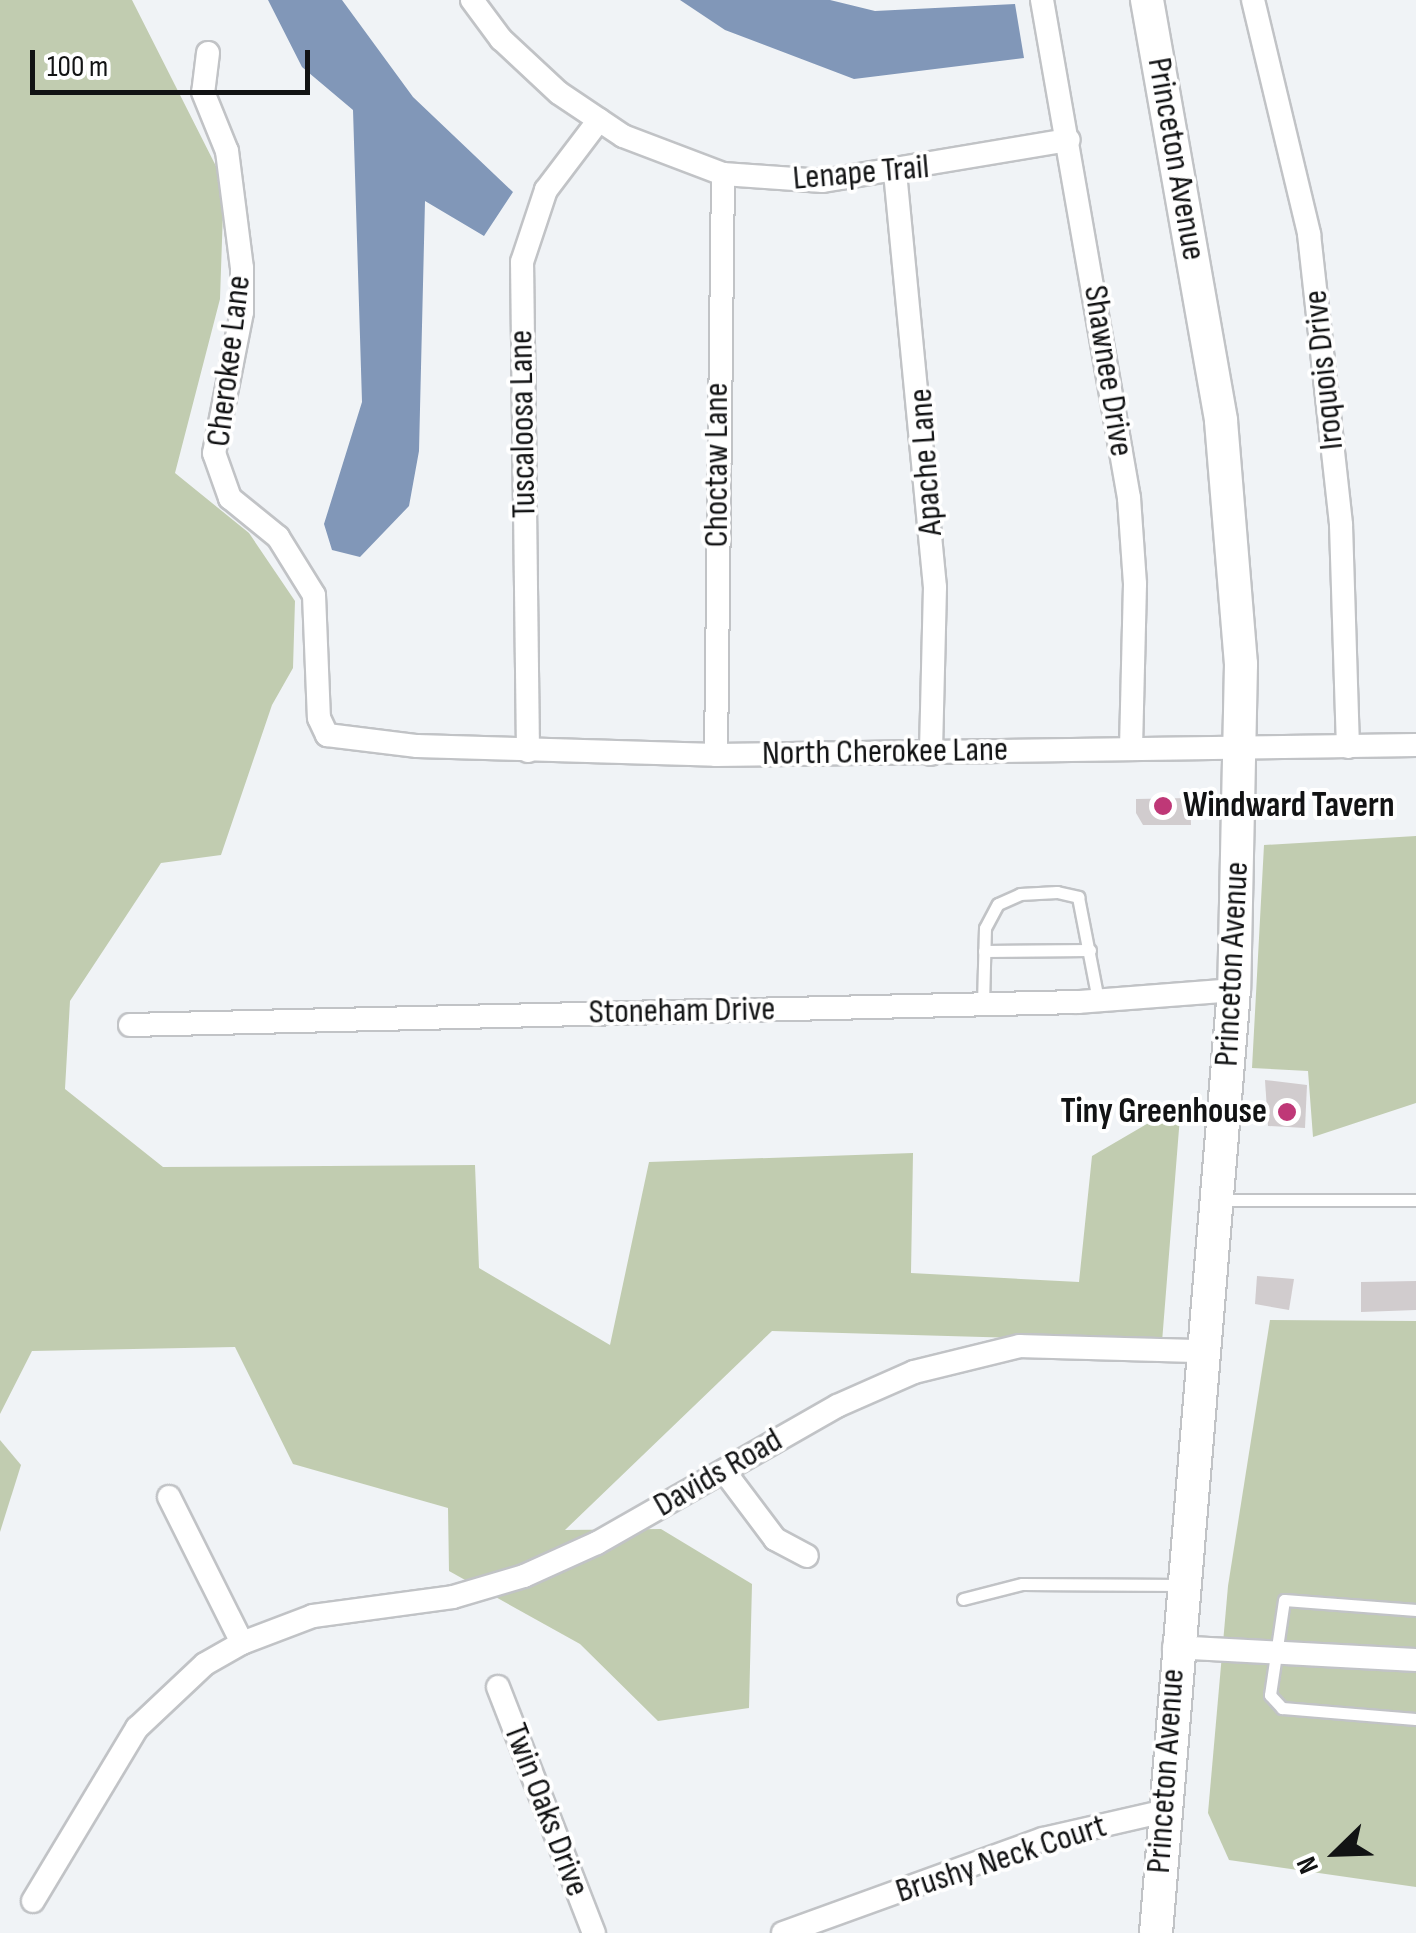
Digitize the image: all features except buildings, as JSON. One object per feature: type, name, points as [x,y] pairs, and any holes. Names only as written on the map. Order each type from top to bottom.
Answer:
[{"type":"main road","name":"Princeton Avenue","points":[[1148,0],[1221,421],[1235,554],[1242,749],[1234,990],[1174,1647],[1156,1933]]},
{"type":"street","name":"Lenape Trail","points":[[472,0],[544,79],[599,120],[678,160],[723,174],[823,182],[1069,140]]},
{"type":"street","name":"Shawnee Drive","points":[[1042,0],[1129,498],[1135,584],[1131,745]]},
{"type":"street","name":"Iroquois Drive","points":[[1252,0],[1310,234],[1341,525],[1348,747]]},
{"type":"street","name":"Cherokee Lane","points":[[208,53],[204,92],[227,151],[242,268],[242,312],[214,453],[230,498],[278,537],[314,595],[319,718],[327,735],[354,740],[528,751]]},
{"type":"street","name":"Tuscaloosa Lane","points":[[528,751],[522,262],[546,190],[599,120]]},
{"type":"street","name":"Apache Lane","points":[[895,172],[935,586],[931,754]]},
{"type":"street","name":"Choctaw Lane","points":[[716,756],[723,174]]},
{"type":"street","name":"North Cherokee Lane","points":[[528,751],[716,756],[931,754],[1131,745],[1242,749]]},
{"type":"street","points":[[1242,749],[1416,745]]},
{"type":"street","name":"Stoneham Drive","points":[[130,1026],[983,1004],[1234,990]]},
{"type":"street","name":"Davids Road","points":[[242,1643],[313,1616],[452,1597],[524,1576],[838,1406],[959,1358],[1020,1346],[1202,1351]]},
{"type":"street","points":[[724,1471],[774,1540],[806,1556]]},
{"type":"street","points":[[33,1901],[137,1728],[204,1664],[242,1643],[169,1497]]},
{"type":"street","points":[[1174,1647],[1272,1648],[1416,1660]]},
{"type":"street","name":"Twin Oaks Drive","points":[[498,1687],[594,1933]]},
{"type":"street","name":"Brushy Neck Court","points":[[782,1933],[1043,1839],[1165,1811]]},
{"type":"lane","points":[[983,1004],[984,928],[998,904],[1020,894],[1057,892],[1078,898],[1098,1000]]},
{"type":"lane","points":[[984,952],[1090,950]]},
{"type":"lane","points":[[1215,1200],[1416,1200]]},
{"type":"lane","points":[[963,1599],[1022,1584],[1181,1585]]},
{"type":"lane","points":[[1416,1610],[1284,1600],[1272,1648],[1270,1695],[1282,1708],[1416,1720]]},
{"type":"green space","points":[[0,0],[132,0],[224,182],[220,299],[175,473],[249,533],[295,601],[293,668],[272,705],[221,855],[161,863],[70,1001],[65,1089],[163,1167],[475,1165],[479,1268],[610,1345],[649,1162],[913,1153],[911,1273],[1079,1282],[1092,1156],[1181,1104],[1162,1342],[772,1331],[565,1530],[661,1529],[752,1584],[749,1708],[658,1721],[580,1644],[449,1571],[448,1508],[293,1464],[235,1347],[32,1351],[0,1414]]},
{"type":"green space","points":[[1416,836],[1416,1103],[1313,1137],[1308,1071],[1252,1068],[1264,845]]},
{"type":"green space","points":[[1270,1320],[1416,1321],[1416,1887],[1229,1860],[1208,1813],[1228,1586]]},
{"type":"green space","points":[[0,1440],[21,1465],[0,1532]]},
{"type":"water","points":[[268,0],[342,0],[413,97],[513,192],[484,236],[425,201],[419,451],[409,506],[360,557],[332,550],[324,524],[362,402],[353,110],[302,67]]},
{"type":"water","points":[[680,0],[830,0],[875,11],[1015,4],[1024,58],[854,79],[725,30]]},
{"type":"place","name":"Windward Tavern","points":[[1163,806]]},
{"type":"place","name":"Tiny Greenhouse","points":[[1287,1112]]}]
